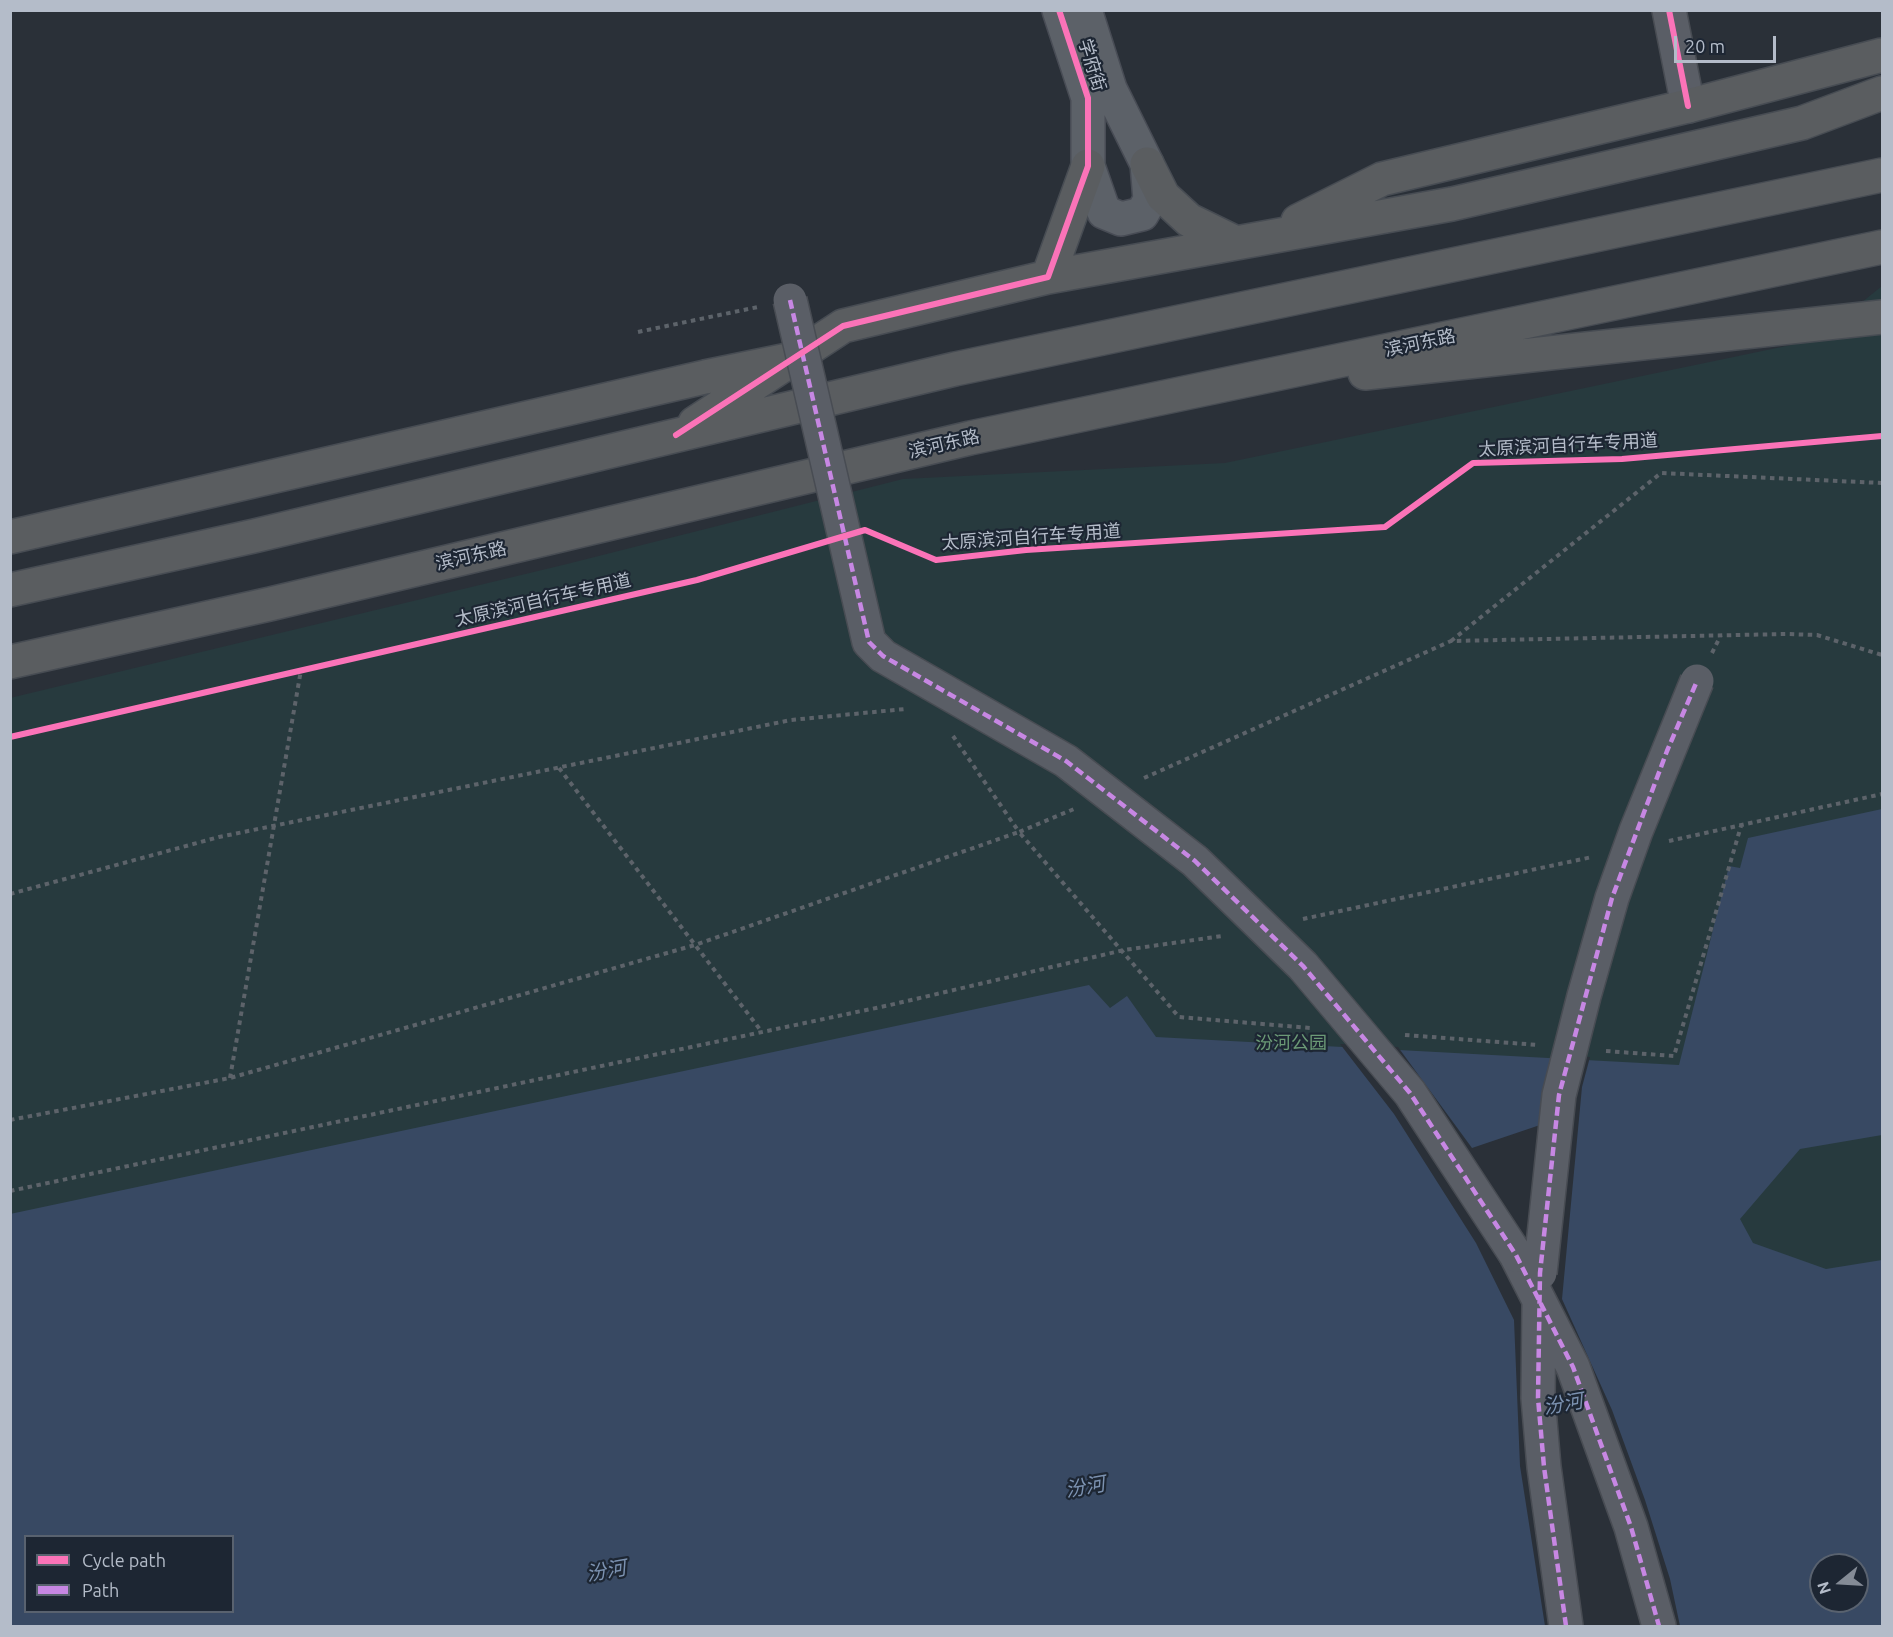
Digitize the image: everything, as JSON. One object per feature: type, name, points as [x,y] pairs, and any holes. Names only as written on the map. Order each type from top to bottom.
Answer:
[{"type":"highway","points":[[1147,164],[1163,196],[1189,220],[1250,241],[1382,178],[1688,106],[1882,55]]},
{"type":"highway","points":[[676,435],[843,326],[1048,277],[1452,204],[1802,123],[1882,93]]},
{"type":"highway","points":[[1048,277],[1088,166]]},
{"type":"highway","points":[[10,590],[254,536],[955,369],[1882,175]]},
{"type":"highway","name":"滨河东路","points":[[10,662],[270,604],[970,438],[1882,247]]},
{"type":"highway","points":[[1178,394],[1882,317]]},
{"type":"highway","points":[[10,537],[693,379],[793,359]]},
{"type":"main road","name":"学府街","points":[[1059,10],[1088,98],[1088,166],[1104,212],[1121,219],[1142,214],[1150,200],[1147,164]]},
{"type":"main road","points":[[1084,10],[1110,88],[1147,164]]},
{"type":"street","points":[[1669,10],[1688,106]]},
{"type":"street","points":[[790,300],[869,642],[883,656],[1066,761],[1195,861],[1303,966],[1410,1093],[1516,1255],[1573,1367],[1631,1527],[1659,1626]]},
{"type":"street","points":[[1566,1626],[1544,1467],[1538,1398],[1540,1273],[1559,1095],[1612,898],[1666,752],[1697,681]]},
{"type":"path","points":[[1137,781],[1451,641],[1661,473],[1882,483]]},
{"type":"path","points":[[1451,641],[1817,635],[1882,655]]},
{"type":"path","points":[[290,673],[313,668]]},
{"type":"path","points":[[230,1078],[301,670]]},
{"type":"path","points":[[10,894],[219,837],[791,720],[909,708]]},
{"type":"path","points":[[952,735],[1018,832],[1124,951],[1179,1017],[1314,1028]]},
{"type":"path","points":[[559,768],[762,1032]]},
{"type":"path","points":[[1659,843],[1882,794]]},
{"type":"path","points":[[10,1120],[230,1078],[695,945],[1018,832],[1083,805]]},
{"type":"path","points":[[1604,1051],[1674,1056],[1742,826]]},
{"type":"path","points":[[1295,920],[1600,855]]},
{"type":"path","points":[[10,1191],[762,1032],[1124,951],[1189,943],[1225,935]]},
{"type":"path","points":[[1395,1034],[1546,1046]]},
{"type":"green space","name":"汾河公园","points":[[1882,286],[1882,1626],[11,1626],[10,698],[567,564],[903,479],[1225,463],[1815,340]]},
{"type":"water","name":"汾河","points":[[1882,809],[1882,1135],[1800,1149],[1740,1219],[1753,1243],[1826,1269],[1882,1260],[1882,1626],[11,1626],[10,1214],[1089,985],[1110,1008],[1127,996],[1156,1037],[1679,1065],[1729,866],[1740,868],[1748,838]]},
{"type":"pier","points":[[1340,1044],[1398,1047],[1472,1148],[1540,1125],[1554,1055],[1590,1057],[1582,1087],[1562,1299],[1612,1410],[1645,1500],[1670,1579],[1680,1626],[1545,1626],[1520,1466],[1514,1320],[1476,1243],[1394,1114]]},
{"type":"marked path","points":[[790,300],[869,642],[883,656],[1066,761],[1195,861],[1303,966],[1410,1093],[1516,1255],[1573,1367],[1631,1527],[1659,1626]]},
{"type":"marked path","points":[[1566,1626],[1544,1467],[1538,1398],[1540,1273],[1559,1095],[1612,898],[1667,751],[1697,681]]},
{"type":"cycle path","points":[[676,435],[843,326],[1048,277],[1088,166],[1088,98],[1059,10]]},
{"type":"cycle path","points":[[1669,10],[1688,106]]},
{"type":"cycle path","name":"太原滨河自行车专用道","points":[[10,737],[697,580],[865,530],[936,560],[1026,550],[1385,527],[1473,463],[1622,459],[1882,436]]}]
